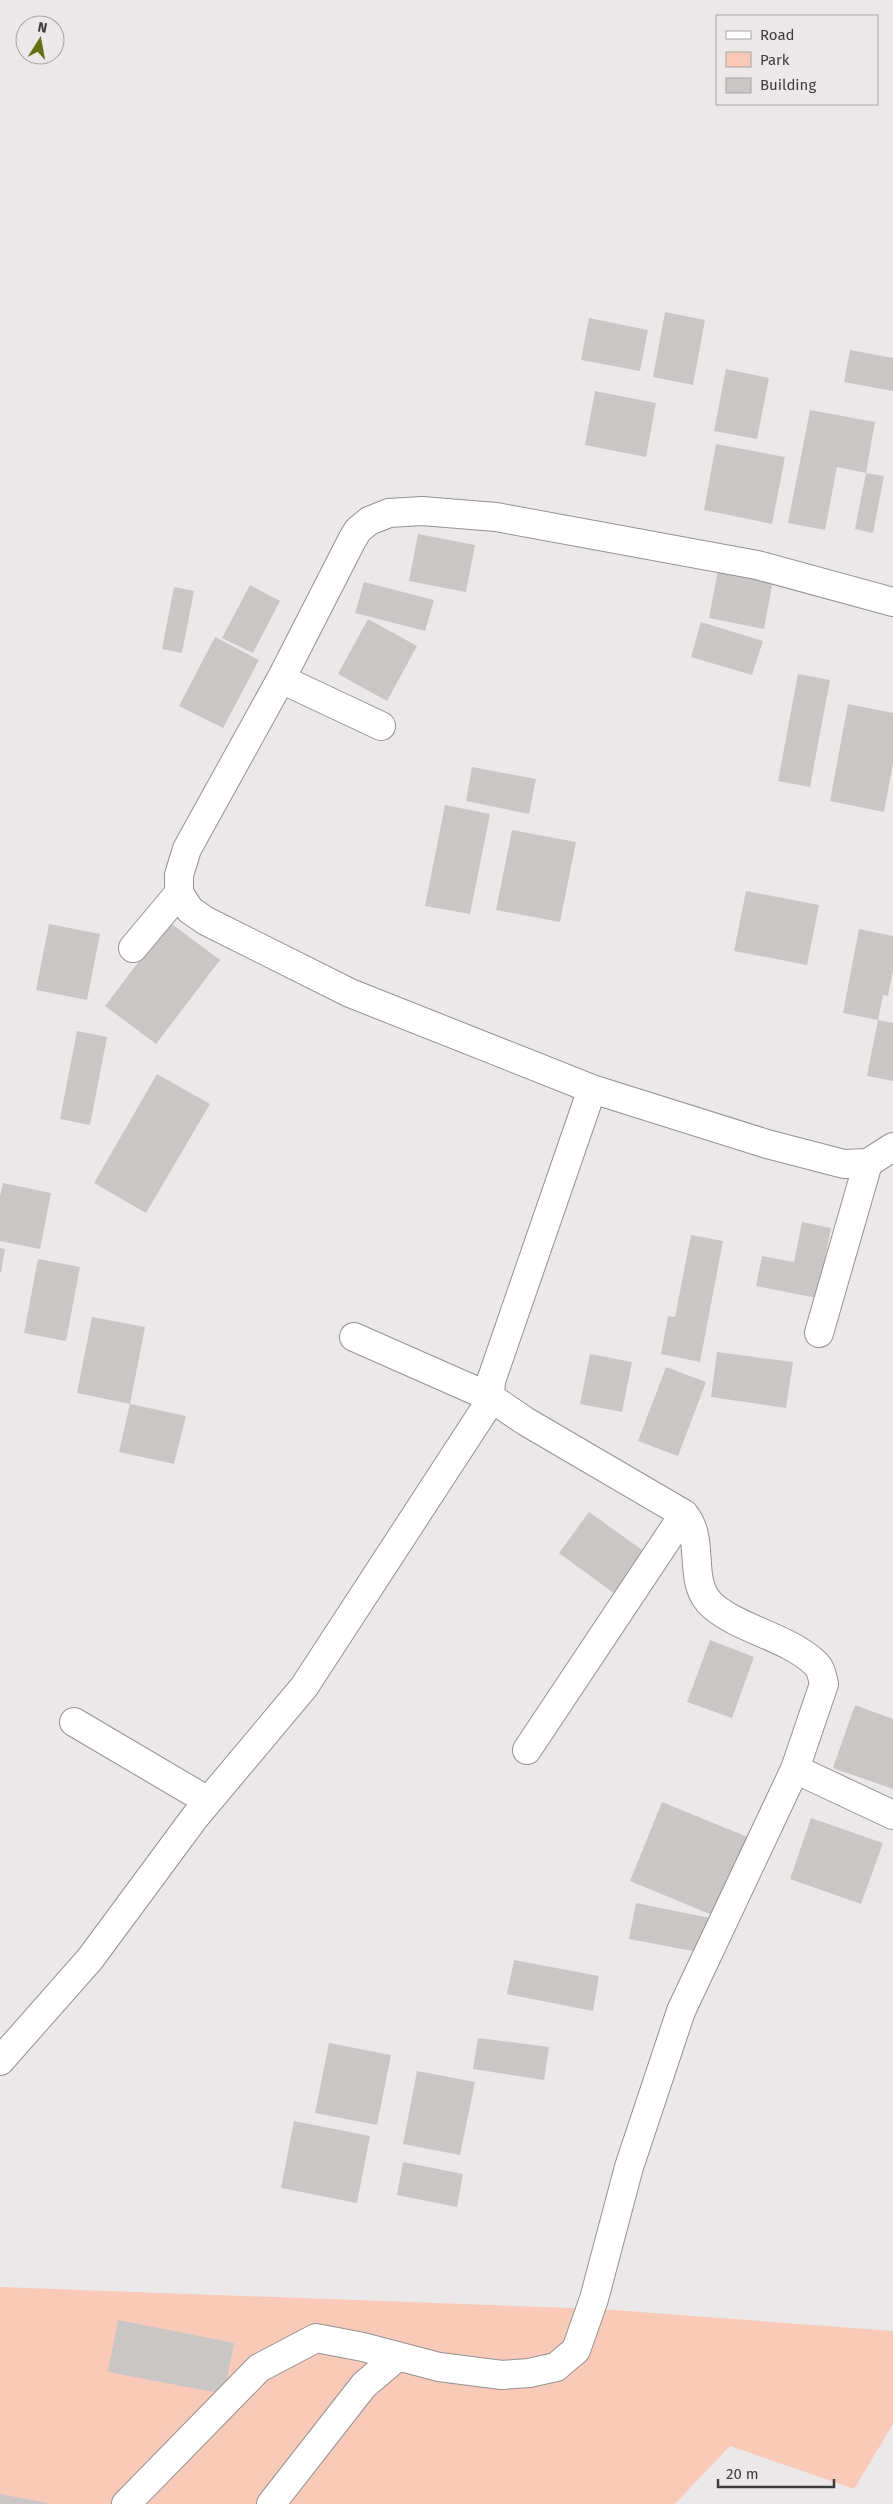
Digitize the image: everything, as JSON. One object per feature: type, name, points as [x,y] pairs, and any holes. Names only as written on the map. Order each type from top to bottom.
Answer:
[{"type":"street","points":[[893,602],[757,565],[496,517],[422,511],[377,516],[358,530],[281,679],[186,849],[179,875],[179,893],[190,910],[206,921],[350,993],[592,1089],[768,1144],[844,1164],[868,1163],[893,1147]]},
{"type":"street","points":[[281,679],[381,726]]},
{"type":"street","points":[[133,948],[179,893]]},
{"type":"street","points":[[0,2061],[90,1959],[208,1801],[304,1687],[490,1397],[491,1380],[592,1089]]},
{"type":"street","points":[[819,1333],[868,1163]]},
{"type":"street","points":[[126,2504],[259,2368],[316,2338],[363,2347],[397,2358],[439,2367],[502,2375],[529,2373],[556,2367],[576,2350],[594,2299],[629,2166],[681,2010],[796,1770],[824,1684],[822,1672],[816,1663],[795,1650],[733,1620],[712,1605],[701,1590],[697,1566],[696,1539],[691,1522],[684,1514],[525,1421],[490,1397],[354,1337]]},
{"type":"street","points":[[527,1750],[684,1514]]},
{"type":"street","points":[[74,1722],[208,1801]]},
{"type":"street","points":[[796,1770],[893,1815]]},
{"type":"street","points":[[271,2504],[364,2385],[397,2358]]},
{"type":"green space","points":[[0,2287],[600,2309],[893,2331],[893,2424],[854,2489],[730,2446],[675,2504],[16,2504],[0,2498]]},
{"type":"building","points":[[665,312],[705,320],[693,385],[653,377]]},
{"type":"building","points":[[589,318],[648,330],[640,371],[581,360]]},
{"type":"building","points":[[850,350],[893,358],[893,391],[844,382]]},
{"type":"building","points":[[726,369],[769,378],[757,439],[714,431]]},
{"type":"building","points":[[595,391],[656,403],[646,457],[585,445]]},
{"type":"building","points":[[810,410],[875,422],[866,473],[837,467],[825,530],[788,523]]},
{"type":"building","points":[[716,444],[785,457],[772,524],[704,510]]},
{"type":"building","points":[[866,473],[884,476],[873,533],[855,529]]},
{"type":"building","points":[[418,534],[475,545],[466,592],[409,581]]},
{"type":"building","points":[[718,570],[773,580],[764,629],[709,618]]},
{"type":"building","points":[[364,582],[434,600],[425,631],[355,613]]},
{"type":"building","points":[[250,585],[280,601],[253,653],[222,638]]},
{"type":"building","points":[[174,587],[194,591],[182,653],[162,649]]},
{"type":"building","points":[[368,619],[417,646],[387,701],[338,674]]},
{"type":"building","points":[[701,622],[763,641],[752,675],[691,657]]},
{"type":"building","points":[[215,637],[259,660],[223,728],[179,706]]},
{"type":"building","points":[[798,674],[830,680],[810,787],[778,781]]},
{"type":"building","points":[[848,704],[893,713],[893,763],[884,812],[830,801]]},
{"type":"building","points":[[472,767],[536,779],[529,814],[466,801]]},
{"type":"building","points":[[445,805],[490,814],[470,914],[425,906]]},
{"type":"building","points":[[512,830],[576,842],[560,922],[496,910]]},
{"type":"building","points":[[746,891],[819,905],[807,965],[734,951]]},
{"type":"building","points":[[169,922],[220,960],[156,1044],[105,1006]]},
{"type":"building","points":[[49,924],[100,934],[87,1000],[36,990]]},
{"type":"building","points":[[859,929],[893,936],[893,970],[888,996],[883,995],[878,1020],[843,1013]]},
{"type":"building","points":[[878,1020],[893,1023],[893,1081],[867,1076]]},
{"type":"building","points":[[77,1031],[107,1037],[90,1125],[60,1119]]},
{"type":"building","points":[[157,1074],[210,1104],[146,1213],[94,1183]]},
{"type":"building","points":[[3,1183],[51,1193],[40,1249],[0,1241],[0,1196]]},
{"type":"building","points":[[802,1222],[831,1228],[817,1298],[756,1286],[762,1256],[794,1262]]},
{"type":"building","points":[[691,1235],[723,1241],[700,1362],[661,1354],[668,1316],[675,1317]]},
{"type":"building","points":[[0,1248],[5,1249],[1,1272],[0,1272]]},
{"type":"building","points":[[38,1259],[80,1267],[66,1341],[24,1333]]},
{"type":"building","points":[[92,1317],[145,1327],[130,1404],[77,1393]]},
{"type":"building","points":[[717,1352],[793,1362],[786,1408],[711,1397]]},
{"type":"building","points":[[590,1354],[632,1362],[622,1412],[580,1404]]},
{"type":"building","points":[[666,1367],[706,1382],[678,1456],[638,1441]]},
{"type":"building","points":[[130,1404],[186,1416],[174,1464],[119,1452]]},
{"type":"building","points":[[589,1512],[645,1552],[615,1594],[559,1553]]},
{"type":"building","points":[[710,1640],[754,1657],[732,1718],[687,1702]]},
{"type":"building","points":[[855,1705],[893,1719],[893,1789],[833,1768]]},
{"type":"building","points":[[662,1802],[750,1838],[717,1917],[630,1881]]},
{"type":"building","points":[[811,1818],[883,1843],[861,1904],[790,1879]]},
{"type":"building","points":[[636,1903],[710,1918],[703,1953],[629,1939]]},
{"type":"building","points":[[514,1960],[599,1976],[593,2011],[507,1994]]},
{"type":"building","points":[[478,2038],[549,2047],[544,2080],[473,2069]]},
{"type":"building","points":[[329,2043],[391,2055],[377,2125],[315,2113]]},
{"type":"building","points":[[417,2071],[475,2082],[460,2155],[403,2144]]},
{"type":"building","points":[[294,2121],[370,2136],[357,2203],[281,2188]]},
{"type":"building","points":[[403,2162],[463,2174],[457,2207],[397,2195]]},
{"type":"building","points":[[118,2320],[234,2343],[224,2394],[108,2372]]},
{"type":"building","points":[[0,2494],[47,2503],[47,2504],[0,2504]]}]
